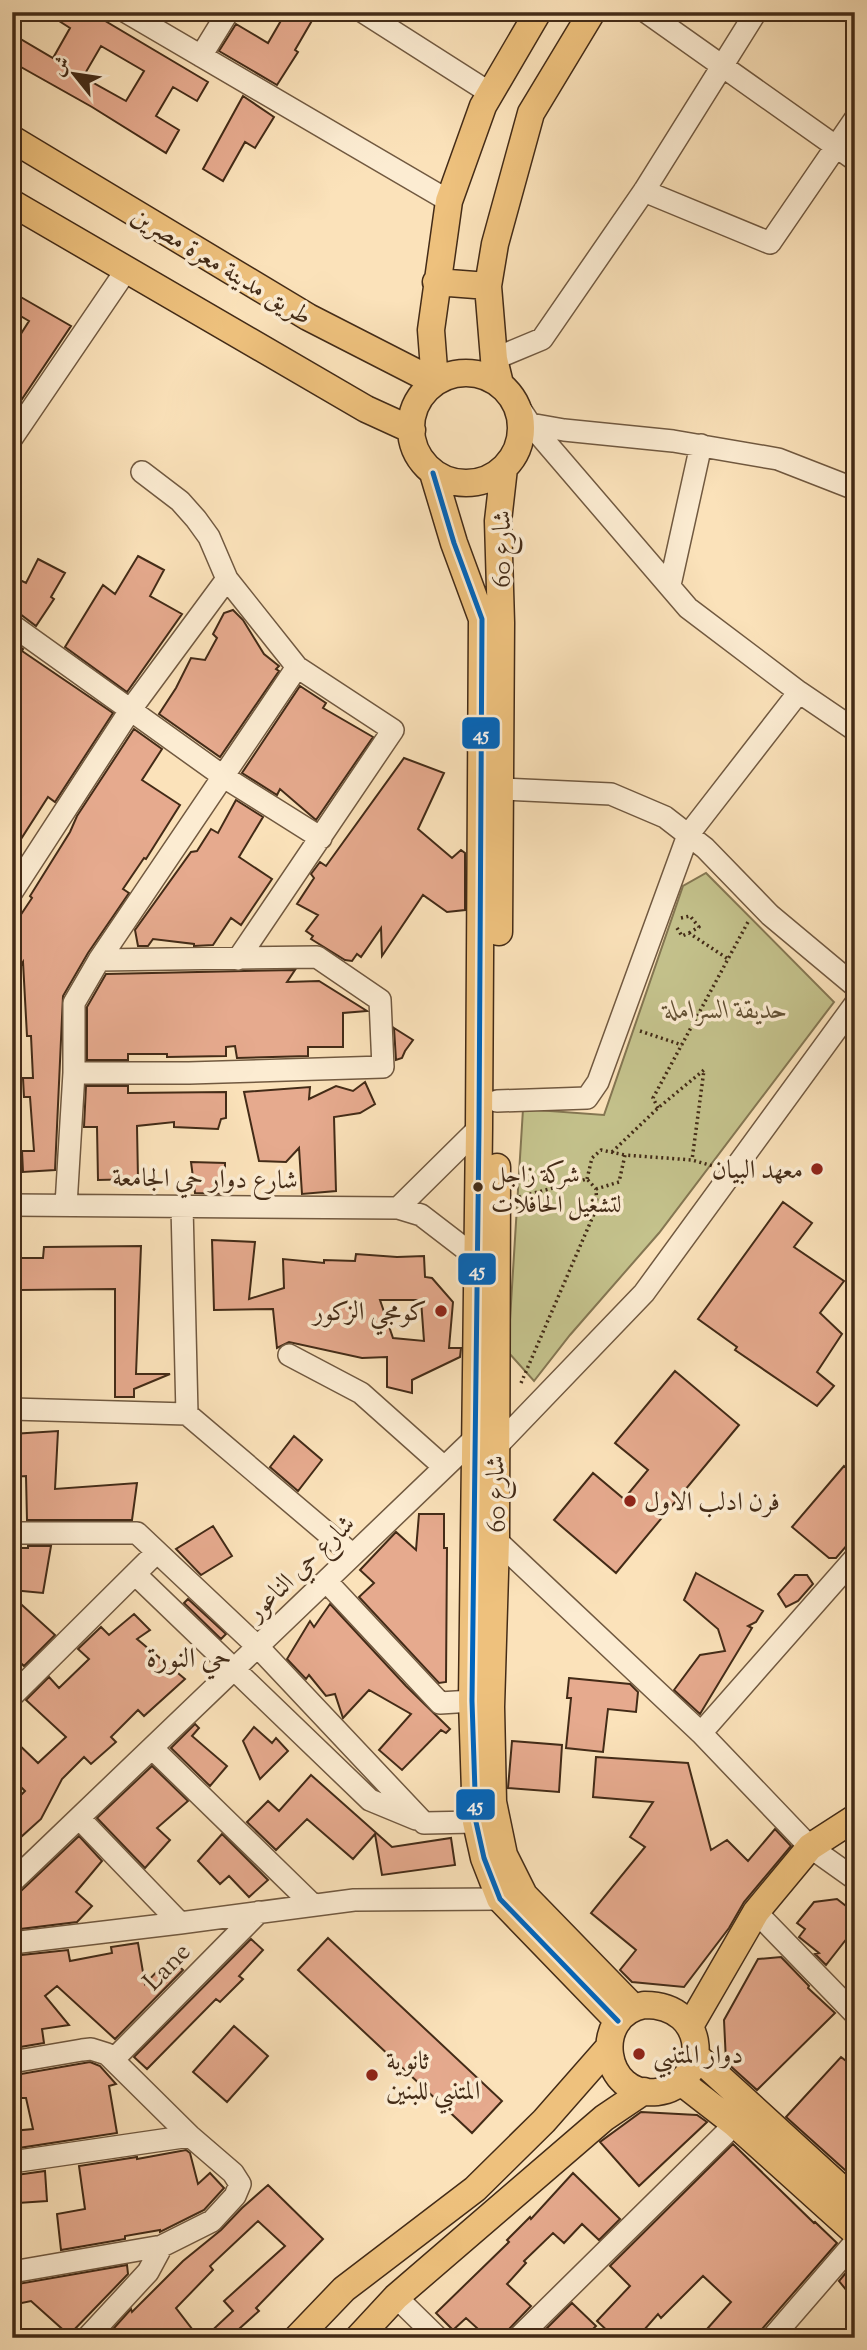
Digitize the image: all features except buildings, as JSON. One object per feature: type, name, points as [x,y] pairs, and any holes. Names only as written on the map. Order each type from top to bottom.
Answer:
[{"type":"main road","points":[[435,382],[431,330],[449,201],[483,106],[538,12]]},
{"type":"main road","points":[[502,380],[465,373],[446,377],[435,382],[418,402],[412,420],[412,441],[420,459],[433,473],[450,481],[469,484],[488,479],[504,468],[516,453],[521,435],[520,416],[502,380],[488,286],[495,244],[531,113],[592,12]]},
{"type":"main road","name":"طريق مدينة معرة مصرين","points":[[12,139],[307,317],[435,382]]},
{"type":"main road","name":"طريق مدينة معرة مصرين","points":[[12,203],[366,409],[412,430]]},
{"type":"main road","points":[[436,282],[488,286]]},
{"type":"main road","name":"شارع 60","points":[[504,468],[498,521],[501,623],[497,1202],[472,1702],[476,1822],[484,1858],[500,1899],[626,2014]]},
{"type":"main road","name":"شارع 60","points":[[433,473],[454,543],[482,619],[477,1258],[485,1443],[496,1540],[491,1707],[494,1802],[504,1855],[524,1895],[626,2014]]},
{"type":"main road","points":[[690,2025],[756,1912],[810,1847],[855,1818]]},
{"type":"main road","points":[[660,2005],[674,2010],[690,2025],[695,2040],[695,2055],[691,2070],[681,2082],[659,2092],[644,2091],[629,2085],[618,2075],[611,2062],[609,2046],[612,2032],[626,2014],[660,2005]]},
{"type":"main road","points":[[297,2338],[344,2289],[475,2189],[544,2121],[609,2046]]},
{"type":"main road","points":[[695,2055],[855,2201]]},
{"type":"main road","points":[[681,2082],[736,2124],[855,2232]]},
{"type":"main road","points":[[358,2338],[396,2297],[604,2118],[644,2091]]},
{"type":"street","points":[[126,12],[449,201]]},
{"type":"street","points":[[201,56],[228,12]]},
{"type":"street","points":[[646,12],[855,160]]},
{"type":"street","points":[[756,12],[643,191],[542,339],[502,380],[530,424],[688,608],[799,692],[855,730]]},
{"type":"street","points":[[367,13],[490,93]]},
{"type":"street","points":[[643,191],[770,243],[855,119]]},
{"type":"street","points":[[12,438],[127,269]]},
{"type":"street","points":[[530,424],[701,445],[778,459],[855,489]]},
{"type":"street","points":[[670,585],[701,445]]},
{"type":"street","points":[[142,472],[180,501],[196,519],[214,547],[227,579],[297,667],[393,730],[238,959]]},
{"type":"street","points":[[12,891],[131,709],[227,579]]},
{"type":"street","points":[[12,625],[224,776],[321,838]]},
{"type":"street","points":[[66,1205],[74,1073],[74,1003],[99,960],[297,667]]},
{"type":"street","points":[[497,1101],[587,1098],[592,1093],[688,835],[799,692]]},
{"type":"street","points":[[500,789],[611,794],[665,817],[705,848],[759,903],[855,986]]},
{"type":"street","points":[[74,1073],[189,1073],[383,1067],[380,1000],[317,957],[99,960]]},
{"type":"street","name":"شارع حي الناعور","points":[[12,1882],[444,1467],[485,1443],[643,1293],[855,1004]]},
{"type":"street","points":[[398,1208],[479,1128]]},
{"type":"street","name":"شارع دوار حي الجامعة","points":[[12,1205],[398,1208],[421,1215],[477,1258]]},
{"type":"street","points":[[182,1206],[187,1414]]},
{"type":"street","points":[[289,1355],[361,1393],[444,1467]]},
{"type":"street","points":[[12,1409],[187,1414],[353,1555]]},
{"type":"street","points":[[12,1533],[137,1533],[258,1647],[424,1823]]},
{"type":"street","points":[[496,1540],[701,1733],[810,1847],[855,1880]]},
{"type":"street","points":[[12,1696],[157,1552]]},
{"type":"street","points":[[701,1733],[855,1558]]},
{"type":"street","points":[[135,1574],[370,1800],[424,1823],[476,1822]]},
{"type":"street","points":[[326,1581],[440,1703],[472,1702]]},
{"type":"street","points":[[152,1748],[312,1904]]},
{"type":"street","points":[[79,1818],[180,1923]]},
{"type":"street","points":[[12,1944],[354,1900],[500,1899]]},
{"type":"street","name":"Lane","points":[[113,2060],[259,1912]]},
{"type":"street","points":[[756,1912],[855,2014]]},
{"type":"street","points":[[12,2062],[91,2049],[113,2060],[190,2136],[233,2173],[240,2184],[235,2196],[212,2221],[162,2246],[12,2272]]},
{"type":"street","points":[[517,2338],[736,2124]]},
{"type":"street","points":[[12,2162],[190,2136]]},
{"type":"street","points":[[772,2338],[855,2242]]},
{"type":"street","points":[[87,2338],[148,2272],[162,2246]]},
{"type":"street","points":[[396,2297],[438,2338]]},
{"type":"path","points":[[658,1108],[653,1098],[759,903]]},
{"type":"path","points":[[682,916],[690,916],[699,927],[689,933],[681,936],[676,926],[682,916]]},
{"type":"path","points":[[689,933],[728,959]]},
{"type":"path","points":[[635,1030],[682,1045]]},
{"type":"path","points":[[612,1152],[658,1108],[704,1070],[692,1160]]},
{"type":"path","points":[[587,1179],[592,1158],[601,1150],[625,1155],[692,1160],[709,1164],[730,1175]]},
{"type":"path","points":[[596,1189],[619,1182],[625,1155]]},
{"type":"path","points":[[497,1202],[587,1179]]},
{"type":"path","points":[[520,1387],[597,1207],[596,1189],[587,1179]]},
{"type":"green space","name":"حديقة السراملة","points":[[706,873],[834,1002],[659,1233],[570,1335],[534,1381],[508,1352],[523,1109],[604,1115],[683,886]]},
{"type":"transit line","name":"45","points":[[433,473],[454,543],[482,619],[472,1701],[476,1822],[484,1858],[500,1899],[618,2021]]},
{"type":"place","name":"معهد البيان","points":[[817,1169]]},
{"type":"place","name":"شركة زاجل لتشغيل الحافلات","points":[[478,1187]]},
{"type":"place","name":"كومجي الزكور","points":[[441,1311]]},
{"type":"place","name":"فرن ادلب الاول","points":[[630,1501]]},
{"type":"place","name":"دوار المتنبي","points":[[639,2054]]},
{"type":"place","name":"ثانوية المتنبي للبنين","points":[[372,2075]]},
{"type":"district","name":"حي النورة","points":[[189,1657]]}]
